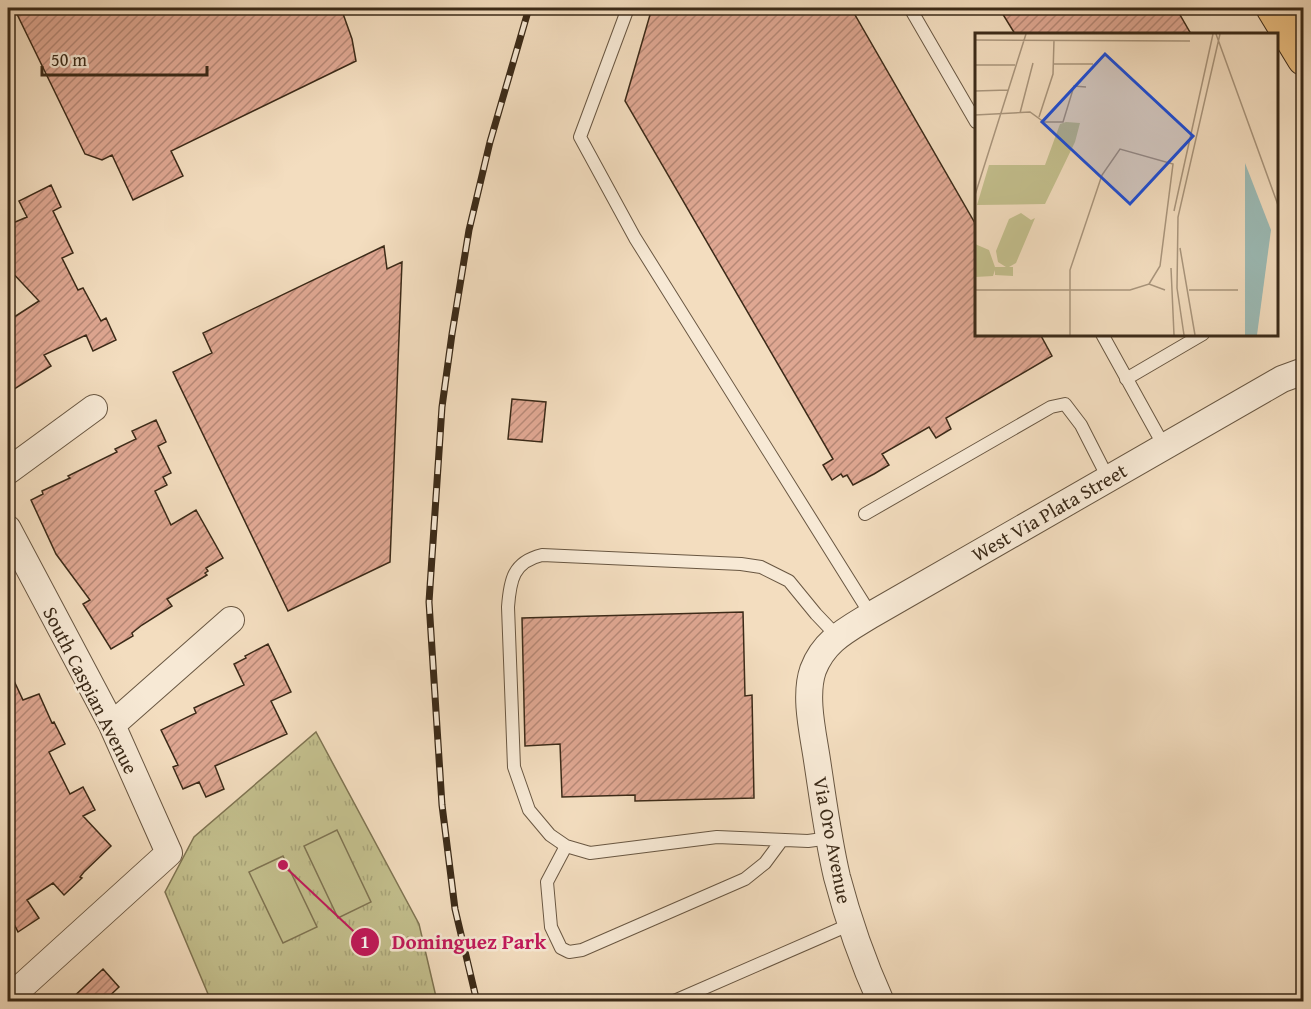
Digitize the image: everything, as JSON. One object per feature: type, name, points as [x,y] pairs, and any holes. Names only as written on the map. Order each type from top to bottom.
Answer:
[{"type":"highway","points":[[1273,8],[1304,60]]},
{"type":"street","name":"West Via Plata Street","points":[[812,673],[822,651],[837,636],[871,615],[1282,379],[1304,371]]},
{"type":"street","points":[[8,471],[94,408]]},
{"type":"street","name":"South Caspian Avenue","points":[[8,529],[112,725],[169,853],[18,990],[8,989]]},
{"type":"street","points":[[112,725],[231,620]]},
{"type":"street","name":"Via Oro Avenue","points":[[812,673],[809,707],[837,876],[851,924],[881,1002]]},
{"type":"lane","points":[[628,8],[580,137],[635,238],[871,615]]},
{"type":"lane","points":[[910,8],[975,120]]},
{"type":"lane","points":[[1103,336],[1164,446]]},
{"type":"lane","points":[[1126,379],[1200,336]]},
{"type":"lane","points":[[865,514],[1051,407],[1065,404],[1081,426],[1108,478]]},
{"type":"lane","points":[[830,838],[808,842],[717,837],[590,853],[566,846],[550,835],[529,810],[514,767],[509,588],[515,571],[529,558],[542,555],[741,564],[761,567],[789,581],[837,636]]},
{"type":"lane","points":[[566,846],[547,882],[551,927],[561,948],[569,952],[582,950],[746,879],[765,863],[782,840]]},
{"type":"lane","points":[[672,1002],[851,924]]},
{"type":"green space","points":[[316,732],[419,924],[437,1001],[211,1001],[165,892],[194,837]]},
{"type":"green space","points":[[337,830],[371,902],[338,918],[304,846]]},
{"type":"green space","points":[[283,856],[317,927],[283,943],[249,872]]},
{"type":"building","points":[[14,8],[341,8],[352,39],[356,61],[171,151],[183,176],[133,200],[112,155],[102,160],[85,154]]},
{"type":"building","points":[[652,8],[851,8],[975,223],[975,336],[1041,336],[1052,356],[946,418],[951,429],[936,438],[929,427],[882,454],[889,465],[874,474],[853,485],[847,475],[843,477],[841,474],[832,480],[823,465],[833,459],[625,101]]},
{"type":"building","points":[[999,8],[1176,8],[1190,33],[1014,33]]},
{"type":"building","points":[[51,185],[61,207],[53,211],[73,253],[62,258],[78,290],[83,288],[101,321],[106,318],[116,340],[93,351],[86,335],[44,355],[51,366],[8,393],[8,321],[39,301],[8,268],[8,225],[27,217],[19,201]]},
{"type":"building","points":[[384,246],[387,269],[402,262],[390,562],[288,611],[173,372],[212,353],[203,333]]},
{"type":"building","points":[[512,399],[546,402],[542,442],[508,439]]},
{"type":"building","points":[[156,420],[166,442],[158,446],[171,473],[163,477],[167,485],[155,491],[171,525],[196,510],[223,558],[206,568],[207,575],[167,599],[172,606],[142,625],[132,633],[133,636],[111,649],[83,604],[90,600],[56,554],[31,500],[43,494],[42,491],[70,478],[68,476],[117,452],[115,449],[136,439],[132,431]]},
{"type":"building","points":[[743,612],[745,696],[752,695],[754,798],[635,801],[635,795],[562,797],[560,744],[525,746],[522,618]]},
{"type":"building","points":[[268,644],[291,692],[271,701],[287,734],[215,766],[224,789],[206,797],[199,782],[183,789],[173,767],[178,765],[161,730],[196,713],[194,708],[244,685],[234,664]]},
{"type":"building","points":[[8,668],[23,700],[39,694],[52,723],[54,722],[65,744],[49,752],[70,794],[83,787],[95,810],[83,816],[111,846],[64,895],[53,883],[27,900],[39,918],[18,932],[15,926],[8,931]]},
{"type":"building","points":[[103,969],[119,987],[103,1002],[68,1002]]},
{"type":"railway","points":[[477,1002],[455,909],[442,805],[429,602],[442,407],[469,230],[490,142],[529,8]]},
{"type":"place","name":"Dominguez Park","points":[[283,865]]}]
